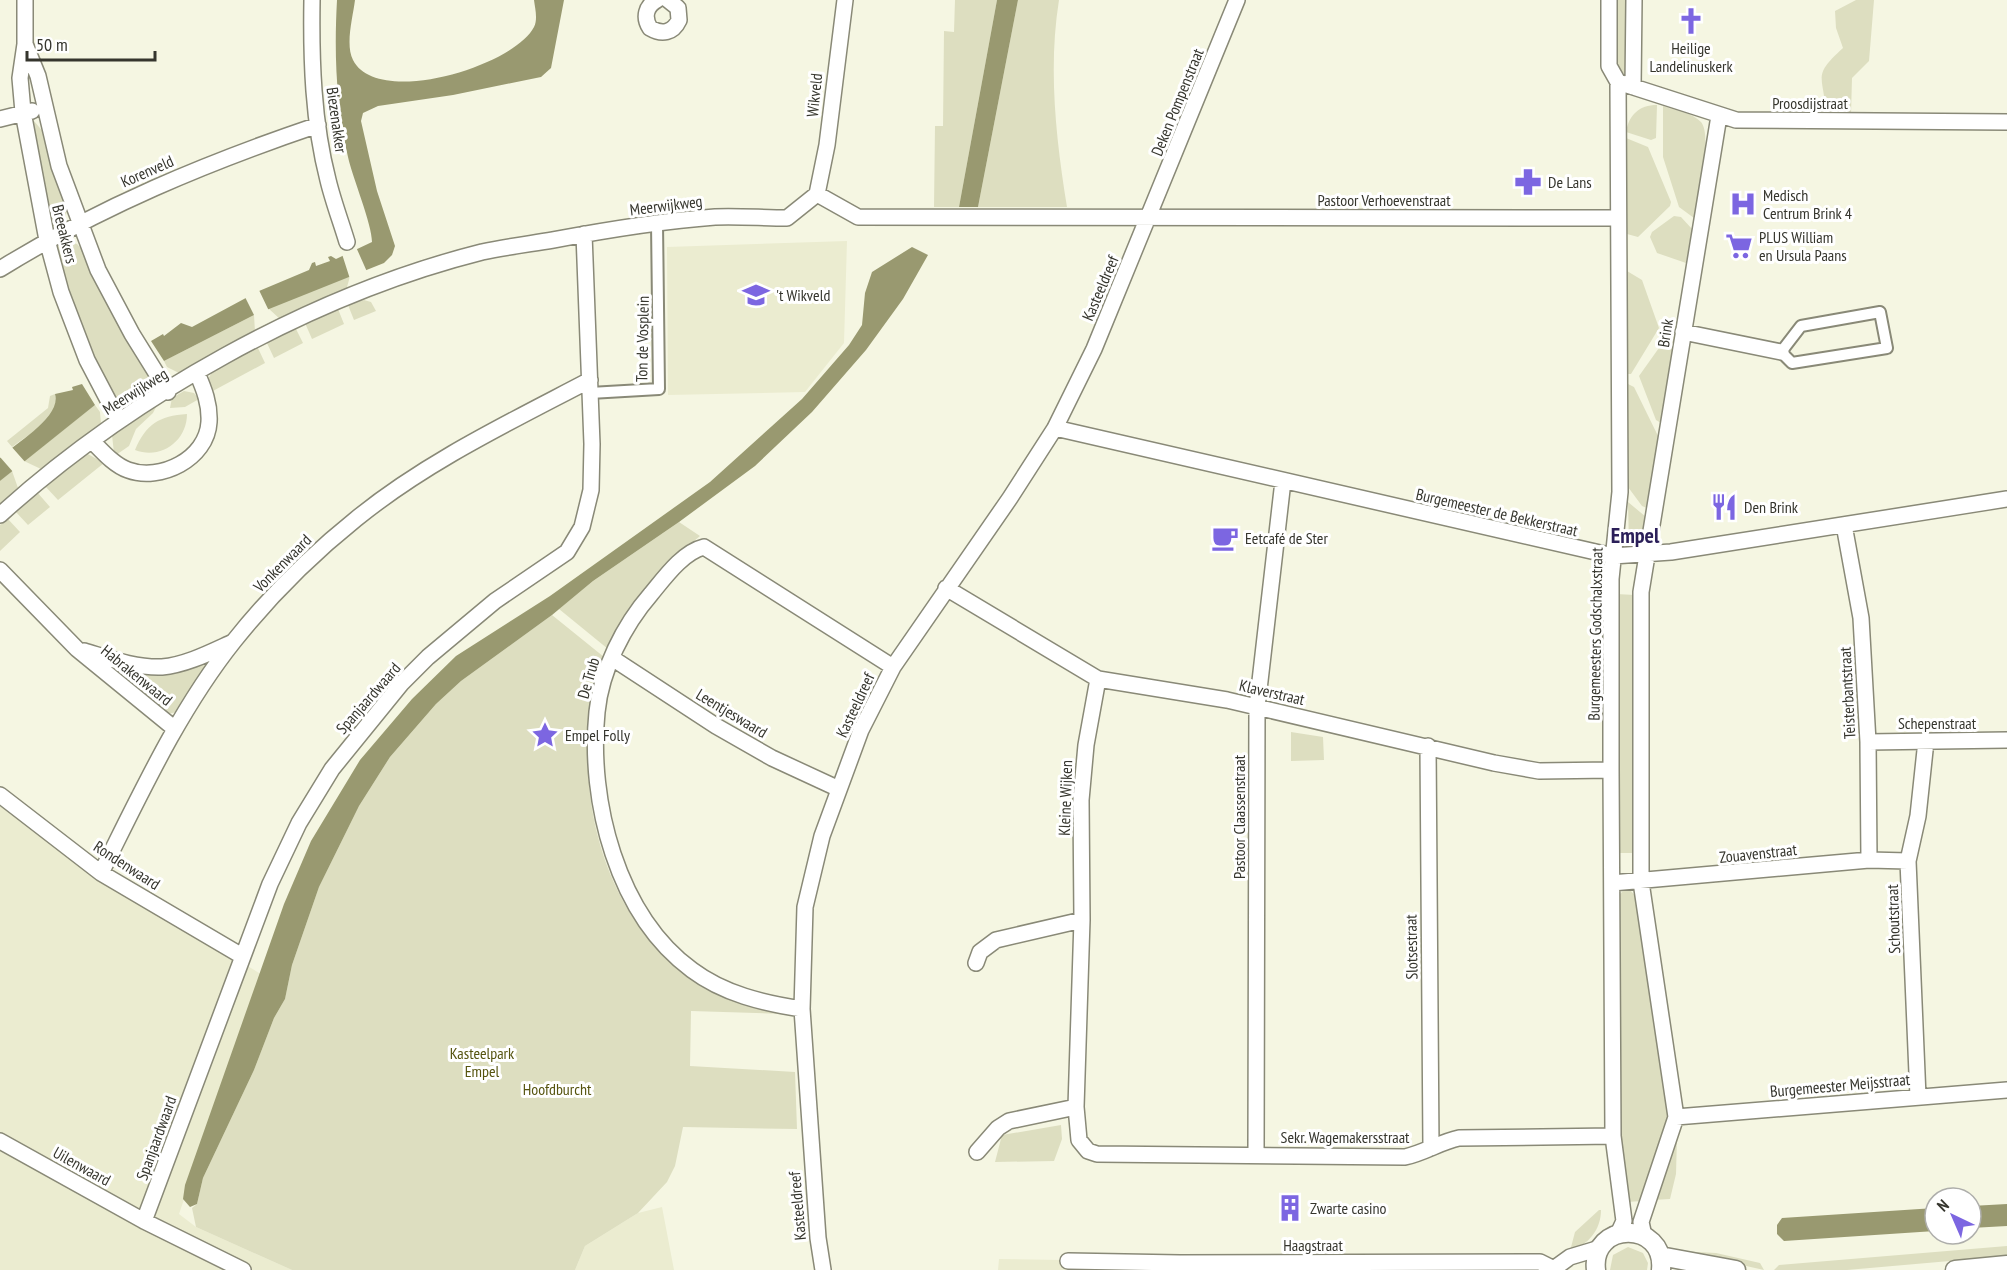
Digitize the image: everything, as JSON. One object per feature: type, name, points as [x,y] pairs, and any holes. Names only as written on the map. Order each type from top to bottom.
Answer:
[{"type":"street","name":"Breeakkers","points":[[25,0],[25,45],[20,78],[23,112],[47,240],[61,291],[87,360],[119,421]]},
{"type":"street","name":"Biezenakker","points":[[312,0],[311,57],[318,125],[327,180],[347,242]]},
{"type":"street","points":[[657,0],[648,7],[646,17],[650,27],[662,33],[672,30],[679,20],[678,8],[669,0]]},
{"type":"street","name":"Wikveld","points":[[817,194],[828,145],[845,0]]},
{"type":"street","name":"Deken Pompenstraat","points":[[1150,218],[1237,0]]},
{"type":"street","name":"Burgemeesters Godschalxstraat","points":[[1608,0],[1609,66],[1618,82],[1620,492],[1611,589],[1613,1136],[1624,1221],[1618,1234]]},
{"type":"street","points":[[1633,87],[1634,0]]},
{"type":"street","name":"Breeakkers","points":[[25,45],[38,76],[44,109],[79,223],[98,270],[132,334],[168,392]]},
{"type":"street","name":"Proosdijstraat","points":[[1618,82],[1736,120],[2007,122]]},
{"type":"street","points":[[0,119],[44,109]]},
{"type":"street","name":"Brink","points":[[1646,556],[1719,116]]},
{"type":"street","name":"Korenveld","points":[[0,269],[47,240],[141,192],[231,154],[318,125]]},
{"type":"street","points":[[817,194],[858,217],[1150,218]]},
{"type":"street","name":"Meerwijkweg","points":[[0,515],[35,483],[119,421],[197,373],[271,332],[367,289],[482,252],[584,234],[716,217],[787,218],[817,194]]},
{"type":"street","name":"Pastoor Verhoevenstraat","points":[[1150,218],[1618,218]]},
{"type":"street","name":"Kasteeldreef","points":[[823,1270],[806,1089],[802,1009],[805,907],[822,836],[861,730],[893,667],[1010,498],[1055,428],[1094,349],[1150,218]]},
{"type":"street","name":"Ton de Vosplein","points":[[590,386],[659,389],[657,223]]},
{"type":"street","name":"Spanjaardwaard","points":[[144,1221],[270,884],[299,823],[332,769],[401,684],[461,627],[556,560],[575,540],[588,510],[591,490],[590,386],[584,234]]},
{"type":"street","points":[[1683,332],[1781,352],[1792,363],[1887,348],[1880,312],[1801,326],[1781,352]]},
{"type":"street","points":[[92,441],[126,470],[143,474],[159,472],[187,459],[198,448],[209,424],[207,397],[197,373]]},
{"type":"street","name":"Vonkenwaard","points":[[101,873],[175,729],[233,642],[276,592],[356,518],[401,486],[449,457],[590,386]]},
{"type":"street","name":"Burgemeester de Bekkerstraat","points":[[1055,428],[1613,556],[1646,556],[2007,499]]},
{"type":"street","name":"Pastoor Claassenstraat","points":[[1256,1154],[1257,707],[1283,481]]},
{"type":"street","name":"Teisterbantstraat","points":[[1844,525],[1861,618],[1868,741],[1869,860]]},
{"type":"street","name":"De Trub","points":[[802,1009],[764,1003],[721,988],[692,970],[651,929],[633,900],[615,857],[603,812],[596,763],[597,711],[612,658],[625,629],[669,572],[696,549],[704,547],[893,667]]},
{"type":"street","points":[[1644,1236],[1641,1222],[1676,1117],[1641,882],[1641,592],[1646,556]]},
{"type":"street","name":"Habrakenwaard","points":[[0,570],[77,649],[175,729]]},
{"type":"street","name":"Klaverstraat","points":[[946,588],[1098,679],[1257,707],[1494,763],[1539,771],[1611,770]]},
{"type":"street","name":"Habrakenwaard","points":[[77,649],[123,663],[162,667],[197,657],[233,642]]},
{"type":"street","name":"Leentjeswaard","points":[[612,658],[716,726],[772,758],[839,789]]},
{"type":"street","name":"Kleine Wijken","points":[[1078,1140],[1076,1107],[1082,920],[1081,800],[1086,745],[1098,679]]},
{"type":"street","name":"Schepenstraat","points":[[1868,741],[2007,740]]},
{"type":"street","name":"Schoutstraat","points":[[1918,1097],[1908,861],[1918,816],[1926,741]]},
{"type":"street","name":"Slotsestraat","points":[[1428,746],[1431,1148]]},
{"type":"street","name":"Rondenwaard","points":[[0,795],[101,873],[242,956]]},
{"type":"street","name":"Zouavenstraat","points":[[1612,883],[1869,860],[1908,861]]},
{"type":"street","points":[[976,963],[980,952],[996,940],[1082,920]]},
{"type":"street","name":"Burgemeester Meijsstraat","points":[[1676,1117],[2007,1090]]},
{"type":"street","points":[[977,1152],[998,1128],[1008,1121],[1076,1107]]},
{"type":"street","name":"Sekr. Wagemakersstraat","points":[[1078,1140],[1088,1151],[1097,1154],[1405,1157],[1460,1138],[1613,1136]]},
{"type":"street","name":"Uilenwaard","points":[[0,1141],[144,1221],[243,1270]]},
{"type":"street","points":[[1554,1269],[1570,1257],[1600,1248],[1618,1234],[1635,1233],[1644,1236],[1657,1248],[1661,1263],[1736,1270]]},
{"type":"street","points":[[1596,1270],[1600,1248]]},
{"type":"street","name":"Haagstraat","points":[[1068,1261],[1540,1262],[1554,1269]]},
{"type":"street","points":[[1955,1270],[2007,1265]]},
{"type":"shaded area","points":[[337,0],[355,0],[350,38],[353,60],[367,74],[389,81],[416,81],[445,76],[501,55],[521,42],[534,27],[536,17],[534,0],[564,0],[551,68],[541,77],[453,95],[378,106],[363,113],[361,121],[377,191],[395,246],[392,255],[384,263],[254,315],[164,361],[151,341],[163,334],[164,336],[181,323],[192,327],[259,291],[309,270],[312,263],[315,262],[316,266],[330,261],[328,257],[331,256],[336,259],[372,242],[369,224],[348,157],[338,98]]},
{"type":"shaded area","points":[[997,0],[1018,0],[978,207],[959,207]]},
{"type":"shaded area","name":"'t Wikveld","points":[[847,241],[844,343],[805,392],[668,395],[667,247]]},
{"type":"shaded area","points":[[912,247],[928,255],[903,299],[866,350],[812,412],[755,466],[593,581],[552,615],[461,681],[436,704],[390,757],[359,806],[319,887],[292,965],[285,999],[274,1018],[254,1070],[203,1178],[197,1204],[190,1207],[183,1199],[185,1185],[284,904],[311,841],[360,760],[412,699],[456,656],[550,596],[710,482],[802,399],[849,345],[862,325],[865,293],[872,272]]},
{"type":"shaded area","points":[[82,384],[95,405],[0,481],[0,458],[36,429],[52,412],[55,394],[73,390],[72,387]]},
{"type":"shaded area","points":[[0,806],[102,881],[261,974],[179,1214],[196,1227],[292,1270],[0,1270]]},
{"type":"shaded area","points":[[2007,1204],[2007,1226],[1983,1227],[1983,1205]]},
{"type":"shaded area","points":[[662,1207],[674,1270],[575,1270],[585,1246],[638,1213]]},
{"type":"shaded area","points":[[1923,1209],[1923,1232],[1784,1241],[1777,1234],[1777,1225],[1782,1218]]},
{"type":"shaded area","points":[[999,1259],[1539,1268],[1539,1270],[998,1270]]},
{"type":"green space","points":[[955,0],[997,0],[959,207],[934,207],[935,126],[943,126],[944,31],[954,32]]},
{"type":"green space","points":[[1018,0],[1059,0],[1054,51],[1055,104],[1067,207],[978,207]]},
{"type":"green space","points":[[1614,0],[1628,0],[1629,75],[1614,70]]},
{"type":"green space","points":[[1856,0],[1874,0],[1869,61],[1852,78],[1851,114],[1826,114],[1822,84],[1823,71],[1843,48],[1836,28],[1835,11]]},
{"type":"green space","points":[[1651,105],[1657,105],[1656,138],[1651,140],[1626,132],[1636,112]]},
{"type":"green space","points":[[1663,106],[1693,116],[1701,122],[1704,129],[1705,153],[1694,218],[1679,207],[1663,157]]},
{"type":"green space","points":[[34,121],[45,134],[67,211],[63,225],[53,230],[31,122]]},
{"type":"green space","points":[[1626,138],[1648,147],[1671,202],[1670,206],[1638,237],[1627,234]]},
{"type":"green space","points":[[1674,216],[1681,217],[1692,229],[1686,263],[1657,253],[1650,237],[1652,232]]},
{"type":"green space","points":[[64,241],[77,244],[84,252],[149,375],[146,392],[136,400],[125,402],[117,399],[109,390],[90,352],[55,244]]},
{"type":"green space","points":[[1627,271],[1642,280],[1659,328],[1631,374],[1628,374]]},
{"type":"green space","points":[[350,276],[346,291],[281,320],[268,308]]},
{"type":"green space","points":[[364,300],[371,302],[376,311],[354,320],[348,305]]},
{"type":"green space","points":[[338,309],[344,324],[312,339],[305,323]]},
{"type":"green space","points":[[254,315],[255,332],[181,374],[167,367],[164,361]]},
{"type":"green space","points":[[295,327],[303,343],[274,358],[266,341]]},
{"type":"green space","points":[[1666,338],[1674,339],[1661,423],[1656,420],[1639,376]]},
{"type":"green space","points":[[257,346],[265,363],[211,392],[207,381],[212,372]]},
{"type":"green space","points":[[1628,384],[1634,387],[1659,438],[1647,508],[1642,506],[1628,487]]},
{"type":"green space","points":[[184,391],[194,393],[199,399],[185,407],[170,408],[172,398]]},
{"type":"green space","points":[[55,394],[56,403],[49,418],[12,447],[7,441],[48,408],[50,396]]},
{"type":"green space","points":[[95,405],[100,412],[101,424],[96,428],[41,469],[24,461]]},
{"type":"green space","points":[[157,405],[153,413],[136,429],[129,446],[116,455],[112,435]]},
{"type":"green space","points":[[187,414],[183,432],[171,446],[154,452],[135,450],[144,434],[155,423],[161,419]]},
{"type":"green space","points":[[86,453],[104,463],[58,500],[45,486]]},
{"type":"green space","points":[[12,471],[18,488],[0,504],[0,481]]},
{"type":"green space","points":[[37,492],[50,507],[28,525],[15,511]]},
{"type":"green space","points":[[1628,502],[1646,517],[1639,547],[1632,548],[1629,545]]},
{"type":"green space","points":[[7,518],[20,532],[0,551],[0,525]]},
{"type":"green space","points":[[679,522],[700,536],[659,574],[626,617],[608,649],[559,609],[593,581]]},
{"type":"green space","points":[[1616,594],[1635,595],[1636,853],[1617,853]]},
{"type":"green space","name":"Kasteelpark Empel","points":[[552,615],[604,657],[593,699],[588,742],[589,787],[596,831],[610,873],[630,912],[656,947],[699,984],[734,1001],[785,1014],[691,1011],[690,1066],[795,1072],[797,1129],[683,1127],[675,1166],[667,1182],[638,1213],[585,1246],[575,1270],[292,1270],[196,1227],[192,1208],[197,1204],[203,1178],[254,1070],[274,1018],[285,999],[292,965],[319,887],[359,806],[390,757],[436,704],[461,681]]},
{"type":"green space","points":[[205,661],[208,665],[177,712],[167,714],[116,673],[119,669]]},
{"type":"green space","points":[[1291,732],[1323,737],[1324,760],[1291,761]]},
{"type":"green space","points":[[1625,889],[1630,890],[1639,900],[1670,1113],[1642,1201],[1627,1202],[1619,1152],[1617,897]]},
{"type":"green space","points":[[1061,1125],[1062,1139],[1054,1161],[995,1162],[1002,1135]]},
{"type":"green space","points":[[1677,1137],[1676,1174],[1670,1199],[1653,1200]]},
{"type":"green space","points":[[1601,1210],[1599,1224],[1592,1236],[1588,1241],[1570,1251],[1575,1232]]},
{"type":"green space","points":[[2007,1246],[2007,1256],[1847,1270],[1774,1270],[1779,1265]]},
{"type":"green space","points":[[1628,1247],[1643,1253],[1648,1263],[1647,1270],[1610,1270],[1613,1255]]},
{"type":"green space","points":[[1679,1251],[1716,1253],[1760,1263],[1764,1270]]},
{"type":"pier","points":[[356,247],[368,274],[350,279],[342,254]]},
{"type":"pier","points":[[258,288],[269,311],[255,317],[244,295]]},
{"type":"pier","points":[[10,445],[26,463],[14,473],[0,457]]},
{"type":"place","name":"Heilige Landelinuskerk","points":[[1691,21]]},
{"type":"place","name":"De Lans","points":[[1528,182]]},
{"type":"place","name":"Medisch Centrum Brink 4","points":[[1743,204]]},
{"type":"place","name":"PLUS William en Ursula Paans","points":[[1739,246]]},
{"type":"place","name":"'t Wikveld","points":[[756,295]]},
{"type":"place","name":"Den Brink","points":[[1724,507]]},
{"type":"place","name":"Eetcafé de Ster","points":[[1225,538]]},
{"type":"place","name":"Empel Folly","points":[[545,735]]},
{"type":"place","name":"Zwarte casino","points":[[1290,1208]]},
{"type":"district","name":"Empel","points":[[1635,535]]},
{"type":"park label","name":"Hoofdburcht","points":[[557,1089]]}]
